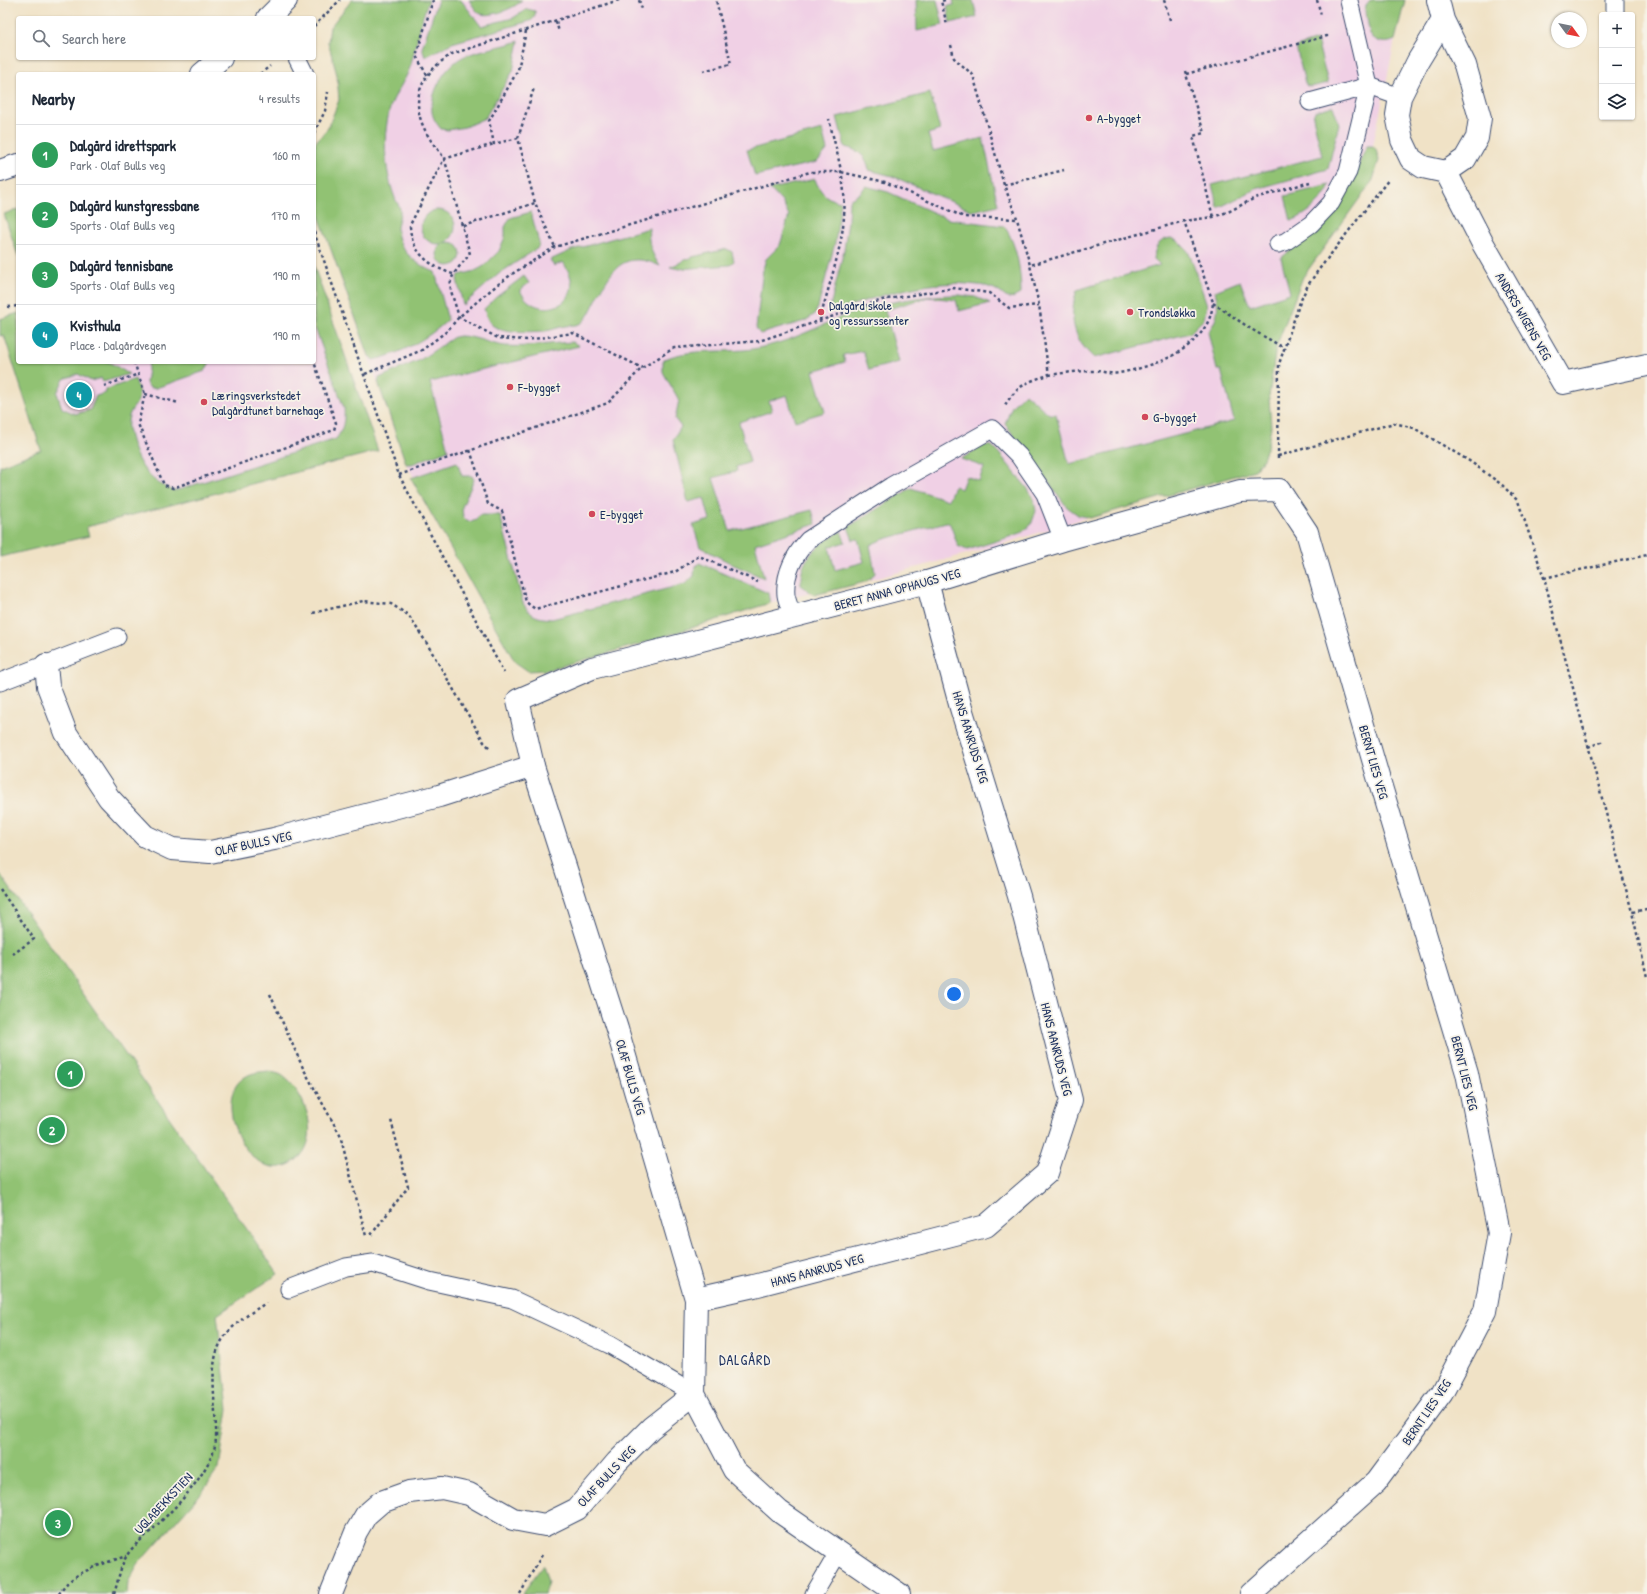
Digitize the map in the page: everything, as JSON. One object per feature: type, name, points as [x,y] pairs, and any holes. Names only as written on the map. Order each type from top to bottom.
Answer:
[{"type":"street","points":[[271,16],[286,0]]},
{"type":"street","points":[[1440,10],[1465,65],[1480,118],[1477,138],[1464,159],[1446,172],[1423,167],[1411,159],[1402,140],[1397,115],[1400,97],[1418,61],[1440,10]]},
{"type":"street","points":[[204,72],[219,60]]},
{"type":"street","points":[[0,170],[16,166]]},
{"type":"street","name":"ANDERS WIGENS VEG","points":[[1446,172],[1482,242],[1563,383],[1647,365]]},
{"type":"street","name":"BERET ANNA OPHAUGS VEG","points":[[518,700],[592,668],[927,582],[1063,540],[1240,491],[1279,490]]},
{"type":"street","name":"BERNT LIES VEG","points":[[1251,1594],[1376,1482],[1442,1393],[1485,1311],[1499,1233],[1467,1073],[1379,780],[1307,532],[1279,490]]},
{"type":"street","name":"HANS AANRUDS VEG","points":[[696,1299],[754,1286],[986,1226],[1047,1173],[1071,1100],[1019,896],[961,708],[927,582]]},
{"type":"street","name":"OLAF BULLS VEG","points":[[46,665],[48,686],[66,733],[109,798],[145,836],[172,849],[210,852],[274,840],[439,796],[524,769]]},
{"type":"street","name":"OLAF BULLS VEG","points":[[518,700],[524,769],[617,1028],[696,1299],[694,1394],[734,1470],[780,1512],[898,1594]]},
{"type":"street","name":"OLAF BULLS VEG","points":[[331,1594],[356,1532],[366,1515],[381,1502],[408,1492],[442,1488],[469,1494],[512,1519],[545,1525],[577,1509],[617,1462],[651,1428],[694,1394]]},
{"type":"lane","points":[[1278,244],[1285,242],[1316,219],[1331,203],[1348,172],[1369,86],[1349,0]]},
{"type":"lane","points":[[1615,0],[1615,12]]},
{"type":"lane","points":[[298,60],[303,72]]},
{"type":"lane","points":[[1310,102],[1369,86],[1400,97]]},
{"type":"lane","points":[[793,617],[786,595],[790,568],[798,551],[808,540],[891,486],[992,429],[1019,456],[1045,494],[1063,540]]},
{"type":"lane","points":[[0,682],[118,637]]},
{"type":"lane","points":[[288,1289],[346,1267],[373,1263],[429,1281],[512,1300],[610,1345],[694,1394]]},
{"type":"lane","points":[[814,1594],[838,1553]]},
{"type":"path","points":[[316,24],[340,0]]},
{"type":"path","points":[[427,75],[416,56],[434,0]]},
{"type":"path","points":[[619,0],[452,54],[438,63],[427,75],[420,88],[416,104],[424,127],[444,159],[470,254],[453,274],[450,280],[450,287],[459,317],[498,338],[527,340],[573,333],[642,368]]},
{"type":"path","points":[[639,0],[642,9]]},
{"type":"path","points":[[703,71],[732,64],[716,0]]},
{"type":"path","points":[[946,0],[941,1],[947,25]]},
{"type":"path","points":[[1164,0],[1170,20]]},
{"type":"path","points":[[1317,0],[1323,21]]},
{"type":"path","points":[[556,21],[559,32]]},
{"type":"path","points":[[1186,74],[1326,36],[1325,29]]},
{"type":"path","points":[[494,144],[489,121],[518,70],[526,31]]},
{"type":"path","points":[[951,44],[954,58],[973,75],[1004,185],[1017,219],[1040,305],[1049,375]]},
{"type":"path","points":[[262,72],[271,65]]},
{"type":"path","points":[[1185,71],[1204,133],[1193,136],[1213,217]]},
{"type":"path","points":[[534,88],[518,138],[535,203],[555,247]]},
{"type":"path","points":[[819,320],[843,228],[844,199],[841,172],[830,119]]},
{"type":"path","points":[[453,274],[440,270],[422,256],[410,234],[410,225],[414,216],[444,159],[518,138]]},
{"type":"path","points":[[1279,490],[1279,364],[1300,302],[1308,286],[1395,171],[1411,159]]},
{"type":"path","points":[[1004,185],[1064,170]]},
{"type":"path","points":[[365,374],[422,350],[447,331],[459,317],[512,274],[555,247],[810,172],[841,172],[885,182],[964,217],[1017,219]]},
{"type":"path","points":[[1030,265],[1184,221],[1213,217],[1230,211],[1255,198],[1348,172]]},
{"type":"path","points":[[462,226],[535,203]]},
{"type":"path","points":[[992,429],[1012,394],[1029,381],[1049,375],[1094,370],[1106,374],[1119,373],[1164,360],[1193,342],[1212,315],[1213,302],[1184,221]]},
{"type":"path","points":[[316,238],[365,374],[399,475],[518,700]]},
{"type":"path","points":[[399,475],[608,403],[642,368],[674,348],[759,341],[882,300],[954,288],[988,293],[1009,308],[1040,305]]},
{"type":"path","points":[[1213,302],[1251,329],[1284,348]]},
{"type":"path","points":[[8,307],[16,306]]},
{"type":"path","points":[[135,364],[145,394],[138,424],[164,485],[173,488],[334,430],[336,423],[315,364]]},
{"type":"path","points":[[104,386],[139,374]]},
{"type":"path","points":[[145,394],[179,403]]},
{"type":"path","points":[[1278,456],[1394,423],[1414,428],[1471,462],[1502,485],[1518,501],[1544,578],[1632,912],[1647,977]]},
{"type":"path","points":[[470,450],[488,504],[502,511],[526,602],[535,609],[675,572],[699,556],[786,595]]},
{"type":"path","points":[[1544,578],[1647,555]]},
{"type":"path","points":[[313,612],[363,601],[391,604],[408,615],[426,642],[484,742],[524,769]]},
{"type":"path","points":[[1588,747],[1604,741]]},
{"type":"path","points":[[0,889],[34,939],[13,954]]},
{"type":"path","points":[[1632,912],[1647,909]]},
{"type":"path","points":[[270,994],[304,1068],[340,1135],[367,1240],[408,1187],[391,1120]]},
{"type":"path","name":"UGLABEKKSTIEN","points":[[114,1594],[126,1556],[159,1523],[201,1477],[212,1455],[217,1437],[213,1368],[220,1342],[225,1334],[241,1318],[288,1289]]},
{"type":"path","points":[[58,1594],[64,1584],[89,1570],[126,1556]]},
{"type":"shaded area","name":"Dalgård skole og ressurssenter","points":[[361,0],[1405,0],[1395,40],[1373,146],[1379,160],[1373,180],[1303,277],[1276,347],[1269,397],[1271,427],[1268,444],[1261,463],[996,546],[870,580],[767,603],[525,669],[406,464],[316,208],[316,142],[328,128],[339,100],[337,75]]},
{"type":"shaded area","name":"Læringsverkstedet Dalgårdtunet barnehage","points":[[316,272],[378,451],[86,527],[36,364],[316,364]]},
{"type":"green space","points":[[352,0],[429,0],[409,69],[391,105],[385,140],[388,175],[400,209],[397,229],[398,237],[405,250],[415,261],[435,272],[448,320],[413,345],[394,354],[373,360],[369,356],[316,208],[316,142],[328,128],[339,100],[337,75],[328,42],[330,27]]},
{"type":"green space","points":[[438,0],[461,0],[481,26],[513,18],[527,9],[535,11],[535,14],[534,18],[530,21],[452,43],[425,57],[422,48]]},
{"type":"green space","points":[[469,0],[522,0],[502,12],[489,15],[479,13]]},
{"type":"green space","points":[[916,0],[937,0],[943,25],[917,31]]},
{"type":"green space","points":[[953,0],[973,0],[977,17],[950,23],[947,6],[954,5]]},
{"type":"green space","points":[[1405,0],[1395,40],[1391,42],[1381,42],[1370,35],[1365,8],[1369,1]]},
{"type":"green space","points":[[1317,40],[1328,83],[1311,87],[1307,86],[1305,83],[1296,47]]},
{"type":"green space","points":[[519,41],[513,71],[485,118],[465,127],[448,130],[441,129],[433,117],[432,104],[441,80],[452,65],[465,56]]},
{"type":"green space","points":[[930,93],[940,130],[928,134],[933,151],[983,138],[998,205],[973,211],[892,176],[869,170],[864,157],[861,154],[845,147],[837,117]]},
{"type":"green space","points":[[1333,106],[1339,124],[1328,169],[1256,189],[1218,208],[1212,185],[1322,156],[1313,117],[1315,111]]},
{"type":"green space","points":[[822,130],[827,150],[817,162],[755,176],[747,150]]},
{"type":"green space","points":[[1367,146],[1373,146],[1379,160],[1373,180],[1303,277],[1276,347],[1269,397],[1271,427],[1268,444],[1263,459],[1255,470],[1090,518],[1078,515],[1067,507],[1005,424],[1012,406],[1025,393],[1049,414],[1056,414],[1069,464],[1234,421],[1221,370],[1217,370],[1208,332],[1212,327],[1217,312],[1215,291],[1240,281],[1250,306],[1290,293],[1281,258],[1337,212]]},
{"type":"green space","points":[[815,179],[824,194],[836,201],[841,202],[835,243],[818,307],[815,314],[805,321],[760,334],[756,328],[763,269],[766,259],[780,245],[789,216],[782,202],[770,189]]},
{"type":"green space","points":[[1330,185],[1323,197],[1314,207],[1304,215],[1291,221],[1285,196]]},
{"type":"green space","points":[[866,186],[888,192],[948,219],[1004,226],[1015,249],[1020,276],[1021,293],[1012,298],[1008,298],[997,290],[989,287],[951,283],[917,287],[882,295],[833,312],[830,307],[844,250],[849,200],[859,194]]},
{"type":"green space","points":[[16,210],[16,250],[4,214]]},
{"type":"green space","points":[[435,210],[441,210],[450,215],[454,221],[454,233],[450,239],[441,244],[435,244],[426,239],[421,230],[421,224],[426,215]]},
{"type":"green space","points":[[531,212],[539,243],[538,248],[500,273],[463,305],[457,279],[459,275],[475,271],[484,266],[499,251],[505,237],[505,227],[510,218]]},
{"type":"green space","points":[[649,228],[651,248],[660,266],[646,261],[634,260],[625,262],[610,275],[585,320],[581,323],[545,331],[525,332],[496,328],[489,322],[484,309],[495,298],[524,276],[529,283],[520,290],[526,299],[534,305],[553,307],[561,304],[567,298],[571,290],[571,279],[569,272],[563,262],[554,266],[550,260],[572,250]]},
{"type":"green space","name":"Trondsløkka","points":[[1171,238],[1179,242],[1187,250],[1191,258],[1207,305],[1204,319],[1190,333],[1094,358],[1081,343],[1074,327],[1073,309],[1077,290],[1160,265],[1154,259],[1156,248],[1163,240]]},
{"type":"green space","points":[[449,242],[457,246],[461,254],[457,262],[449,266],[441,262],[437,254],[441,246]]},
{"type":"green space","points":[[727,249],[732,252],[734,261],[730,265],[679,269],[670,267],[692,257]]},
{"type":"green space","points":[[316,272],[378,451],[86,527],[89,536],[0,557],[0,466],[41,450],[4,335],[0,336],[0,319],[16,314],[16,364],[112,364],[129,374],[103,382],[101,378],[91,381],[78,374],[64,379],[57,393],[62,408],[75,414],[90,410],[96,396],[106,393],[105,390],[135,379],[139,395],[136,404],[129,415],[128,424],[136,455],[140,463],[151,477],[175,491],[336,439],[343,425],[344,408],[316,331]]},
{"type":"green space","points":[[944,295],[975,297],[990,303],[959,311],[956,300],[928,297],[885,310],[899,362],[869,370],[863,351],[843,355],[845,362],[813,371],[825,412],[795,421],[787,395],[769,401],[772,411],[739,422],[750,462],[736,467],[737,471],[713,478],[730,531],[812,510],[816,524],[755,544],[764,578],[734,565],[700,547],[693,525],[710,520],[704,498],[688,502],[673,440],[681,427],[675,419],[679,400],[663,372],[663,362],[665,359],[687,353],[747,350],[768,346],[787,340],[861,310],[911,299]]},
{"type":"green space","points":[[454,337],[471,337],[505,346],[531,346],[573,342],[579,346],[430,382],[448,450],[412,464],[406,464],[378,382],[379,378],[420,360]]},
{"type":"green space","points":[[149,364],[209,364],[205,371],[156,388],[150,388],[146,383]]},
{"type":"green space","points":[[984,445],[992,446],[998,452],[1028,489],[1034,500],[1036,511],[1031,525],[1021,533],[967,550],[958,546],[950,524],[946,522],[881,540],[870,545],[875,573],[865,582],[814,595],[801,585],[803,567],[812,552],[841,531],[845,542],[829,547],[835,570],[864,562],[858,539],[853,540],[848,527],[911,488],[948,500],[954,486],[961,489],[966,476],[979,481],[984,467],[961,459]]},
{"type":"green space","points":[[457,462],[462,476],[472,476],[474,480],[462,507],[463,518],[471,522],[476,520],[479,515],[500,515],[523,603],[534,616],[552,619],[685,584],[694,576],[695,567],[699,563],[768,593],[770,603],[640,644],[547,670],[528,671],[515,662],[411,478]]},
{"type":"green space","points":[[0,874],[278,1274],[217,1315],[228,1409],[219,1468],[203,1491],[138,1564],[128,1582],[127,1594],[0,1594]]},
{"type":"green space","points":[[269,1071],[283,1076],[299,1094],[308,1117],[310,1130],[308,1142],[303,1152],[295,1161],[279,1167],[263,1164],[250,1154],[240,1139],[233,1121],[231,1104],[235,1088],[245,1077],[254,1073]]},
{"type":"green space","points":[[543,1565],[548,1582],[544,1594],[522,1594]]},
{"type":"place","name":"A-bygget","points":[[1089,118]]},
{"type":"place","name":"Dalgård skole og ressurssenter","points":[[821,312]]},
{"type":"place","name":"Trondsløkka","points":[[1130,312]]},
{"type":"place","name":"F-bygget","points":[[510,387]]},
{"type":"place","name":"Kvisthula","points":[[79,395]]},
{"type":"place","name":"Læringsverkstedet Dalgårdtunet barnehage","points":[[204,402]]},
{"type":"place","name":"G-bygget","points":[[1145,417]]},
{"type":"place","name":"E-bygget","points":[[592,514]]},
{"type":"place","name":"Dalgård idrettspark","points":[[70,1074]]},
{"type":"place","name":"Dalgård kunstgressbane","points":[[52,1130]]},
{"type":"place","name":"Dalgård tennisbane","points":[[58,1523]]},
{"type":"district","name":"DALGÅRD","points":[[745,1360]]}]
